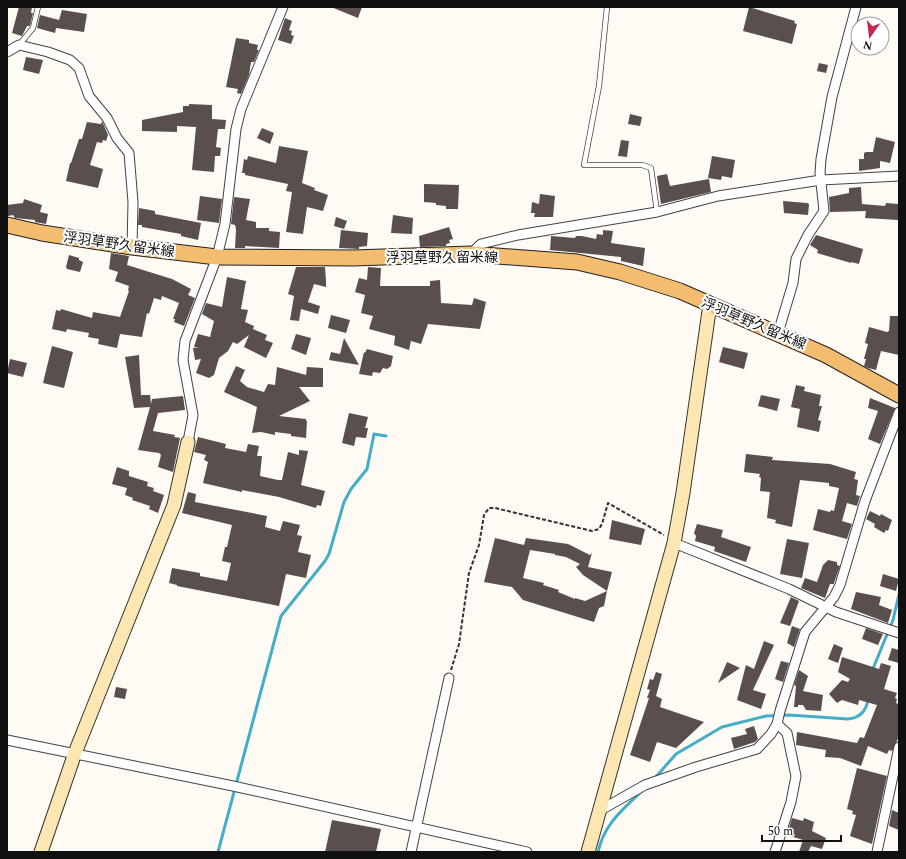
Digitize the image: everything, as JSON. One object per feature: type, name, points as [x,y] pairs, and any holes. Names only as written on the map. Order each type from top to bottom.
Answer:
[{"type":"main road","name":"浮羽草野久留米線","points":[[7,225],[42,233],[132,247],[217,257],[353,258],[471,254],[577,262],[620,272],[680,291],[826,355],[899,395]]},
{"type":"street","points":[[41,852],[75,753],[174,505],[193,416],[183,360],[183,350],[198,304],[217,257],[228,204],[236,130],[241,109],[283,7]]},
{"type":"street","points":[[778,333],[793,283],[796,259],[808,235],[824,211],[821,180],[822,159],[832,97],[856,7]]},
{"type":"street","points":[[7,52],[19,45],[48,52],[70,60],[79,68],[89,96],[107,118],[117,138],[129,153],[133,202],[132,247]]},
{"type":"street","points":[[471,254],[481,244],[518,235],[658,212],[718,196],[821,180],[899,176]]},
{"type":"street","points":[[588,852],[674,543],[685,485],[710,304]]},
{"type":"street","points":[[599,811],[645,785],[696,767],[757,749],[771,734],[778,718],[805,632],[826,607],[840,585],[865,500],[899,412]]},
{"type":"street","points":[[674,543],[789,589],[826,607],[893,631]]},
{"type":"street","points":[[411,852],[449,678]]},
{"type":"street","points":[[775,852],[792,802],[796,776],[787,733],[778,718]]},
{"type":"street","points":[[7,740],[236,787],[417,826],[527,852]]},
{"type":"street","points":[[877,852],[899,748]]},
{"type":"lane","points":[[19,45],[33,28],[38,7]]},
{"type":"lane","points":[[607,7],[599,86],[584,165],[642,165],[651,168],[658,212]]},
{"type":"path","points":[[449,678],[459,644],[469,573],[479,546],[484,515],[489,508],[495,508],[592,531],[599,529],[602,524],[608,503],[674,543]]},
{"type":"building","points":[[19,7],[32,7],[31,13],[33,13],[30,26],[27,26],[22,36],[12,33]]},
{"type":"building","points":[[331,7],[362,7],[358,18]]},
{"type":"building","points":[[749,7],[795,21],[794,23],[797,24],[792,44],[743,31]]},
{"type":"building","points":[[62,10],[87,14],[84,32],[56,28],[55,33],[37,28],[40,15],[59,20]]},
{"type":"building","points":[[285,18],[292,21],[289,30],[292,31],[291,35],[294,36],[291,44],[278,40]]},
{"type":"building","points":[[236,38],[249,40],[249,43],[258,45],[257,50],[259,50],[254,62],[251,62],[249,75],[241,94],[237,93],[238,89],[226,87]]},
{"type":"building","points":[[26,57],[43,60],[39,74],[23,70]]},
{"type":"building","points":[[819,63],[828,65],[826,73],[817,71]]},
{"type":"building","points":[[189,104],[212,105],[212,119],[226,120],[225,129],[218,129],[216,147],[221,148],[220,156],[215,156],[214,172],[192,170],[196,127],[177,126],[177,132],[142,131],[142,120],[183,112],[183,106],[189,106]]},
{"type":"building","points":[[630,114],[642,117],[640,126],[628,124]]},
{"type":"building","points":[[102,121],[108,135],[106,141],[103,140],[102,143],[97,142],[90,165],[103,169],[98,188],[66,181],[70,163],[79,139],[82,139],[87,122],[101,124]]},
{"type":"building","points":[[262,128],[274,133],[270,144],[257,138]]},
{"type":"building","points":[[876,137],[895,142],[890,163],[880,161],[880,168],[859,171],[859,159],[864,159],[864,153],[866,152],[873,152]]},
{"type":"building","points":[[621,140],[629,141],[627,157],[618,156]]},
{"type":"building","points":[[279,146],[308,151],[302,183],[315,188],[314,190],[328,195],[323,211],[307,207],[303,234],[286,232],[292,192],[286,191],[288,184],[245,175],[245,173],[242,173],[244,159],[247,160],[248,156],[276,163]]},
{"type":"building","points":[[712,156],[735,160],[732,178],[722,176],[721,180],[708,178]]},
{"type":"building","points":[[667,174],[670,186],[709,179],[711,192],[661,204],[657,176]]},
{"type":"building","points":[[424,184],[459,185],[458,209],[446,209],[446,206],[424,202]]},
{"type":"building","points":[[861,187],[862,204],[885,206],[886,203],[899,204],[898,220],[865,218],[866,211],[830,212],[829,197],[849,193],[849,188]]},
{"type":"building","points":[[540,194],[555,196],[553,217],[534,217],[535,213],[531,213],[532,202],[539,204]]},
{"type":"building","points":[[200,196],[222,199],[219,223],[197,220]]},
{"type":"building","points":[[234,197],[250,199],[246,220],[256,222],[256,228],[269,228],[269,231],[280,232],[279,248],[245,246],[245,248],[235,248],[236,229],[235,225],[231,224]]},
{"type":"building","points":[[24,199],[42,205],[40,212],[48,214],[46,224],[35,222],[35,220],[15,218],[13,215],[8,216],[7,205],[23,203]]},
{"type":"building","points":[[783,201],[809,204],[808,215],[784,213]]},
{"type":"building","points":[[139,208],[155,211],[155,214],[201,223],[198,240],[181,236],[181,234],[138,225]]},
{"type":"building","points":[[393,215],[413,218],[412,234],[391,233]]},
{"type":"building","points":[[336,217],[347,221],[344,229],[334,226]]},
{"type":"building","points":[[449,227],[453,239],[449,240],[450,243],[446,244],[446,246],[420,247],[419,236]]},
{"type":"building","points":[[341,230],[368,233],[367,246],[359,247],[359,249],[339,248]]},
{"type":"building","points":[[603,230],[613,231],[611,243],[645,248],[643,266],[621,261],[621,257],[550,250],[551,236],[575,238],[576,236],[582,236],[596,239],[597,234],[603,235]]},
{"type":"building","points":[[816,235],[863,249],[859,264],[817,253],[818,250],[810,245]]},
{"type":"building","points":[[111,253],[129,256],[127,265],[172,279],[191,289],[188,295],[195,298],[184,326],[174,322],[175,319],[173,319],[179,303],[162,296],[161,300],[154,298],[149,314],[147,313],[142,337],[120,334],[117,348],[98,344],[99,339],[88,337],[89,333],[67,329],[66,332],[52,329],[56,310],[60,311],[61,309],[92,318],[93,312],[120,317],[129,291],[129,286],[115,281],[118,272],[109,269]]},
{"type":"building","points":[[69,255],[79,258],[79,260],[83,262],[80,272],[67,269],[66,267]]},
{"type":"building","points":[[296,267],[325,267],[326,281],[326,287],[314,284],[308,302],[320,306],[318,314],[301,309],[299,321],[290,320],[294,296],[288,294]]},
{"type":"building","points":[[368,267],[381,268],[380,286],[430,286],[430,281],[440,280],[441,303],[472,305],[474,298],[486,302],[480,329],[428,324],[421,344],[411,341],[409,350],[394,345],[395,336],[369,329],[373,316],[361,313],[365,295],[355,292],[359,278],[367,280]]},
{"type":"building","points":[[227,277],[246,281],[241,309],[248,310],[245,322],[254,326],[253,329],[267,335],[265,340],[273,343],[266,358],[244,347],[249,335],[237,344],[233,342],[228,351],[219,358],[214,375],[209,378],[196,373],[201,359],[195,360],[193,348],[199,348],[194,347],[198,334],[210,337],[214,321],[202,314],[206,303],[222,307]]},
{"type":"building","points":[[331,315],[350,320],[346,333],[328,328]]},
{"type":"building","points":[[890,316],[899,316],[899,355],[881,351],[876,370],[868,368],[864,366],[866,359],[864,359],[868,344],[865,343],[869,327],[887,332],[889,331]]},
{"type":"building","points":[[296,334],[311,338],[306,355],[291,349]]},
{"type":"building","points":[[344,338],[359,365],[329,360],[331,352],[340,354]]},
{"type":"building","points":[[52,346],[73,352],[64,388],[43,383]]},
{"type":"building","points":[[723,347],[748,353],[744,369],[719,362]]},
{"type":"building","points":[[367,349],[393,356],[391,366],[387,369],[383,368],[380,373],[373,372],[372,376],[359,374],[364,352],[365,353]]},
{"type":"building","points":[[139,355],[141,395],[150,395],[151,404],[152,399],[183,396],[185,410],[158,413],[153,431],[175,435],[174,437],[180,438],[173,472],[158,467],[161,455],[159,453],[138,450],[150,407],[134,408],[125,357]]},
{"type":"building","points":[[10,359],[27,363],[23,377],[7,373]]},
{"type":"building","points":[[236,366],[245,370],[240,381],[247,387],[264,392],[268,384],[275,385],[277,367],[306,375],[307,367],[323,368],[323,387],[299,387],[310,401],[279,416],[306,419],[306,438],[275,432],[275,435],[261,432],[252,433],[257,407],[224,392]]},
{"type":"building","points":[[796,385],[805,387],[804,391],[821,395],[819,406],[822,406],[818,420],[821,421],[819,432],[797,427],[800,409],[791,407]]},
{"type":"building","points":[[761,395],[780,399],[777,411],[758,406]]},
{"type":"building","points":[[870,398],[895,408],[880,444],[868,439],[878,411],[868,408]]},
{"type":"building","points":[[349,413],[368,417],[365,428],[368,428],[366,438],[356,437],[354,446],[342,443]]},
{"type":"building","points":[[198,437],[226,444],[225,448],[246,452],[248,444],[259,446],[257,456],[262,456],[260,476],[278,480],[282,480],[288,452],[299,455],[299,450],[308,451],[301,485],[325,491],[321,506],[317,505],[316,508],[279,497],[242,490],[242,492],[203,483],[208,462],[204,460],[206,455],[194,452]]},
{"type":"building","points":[[746,454],[773,457],[772,460],[830,464],[856,472],[854,479],[858,480],[856,495],[860,496],[857,506],[847,503],[842,521],[852,524],[847,539],[813,530],[818,509],[830,512],[831,510],[834,511],[839,488],[829,486],[829,483],[800,480],[792,527],[775,523],[776,520],[767,518],[770,492],[760,491],[760,474],[744,472]]},
{"type":"building","points":[[117,467],[129,471],[129,476],[148,482],[147,486],[154,488],[153,491],[164,495],[158,513],[149,509],[150,506],[132,500],[133,498],[125,495],[127,488],[112,484]]},
{"type":"building","points":[[188,492],[196,494],[195,502],[267,516],[265,527],[280,531],[283,521],[300,525],[297,535],[302,536],[298,552],[311,555],[306,578],[286,574],[279,606],[177,586],[169,583],[172,568],[200,573],[200,576],[227,581],[231,563],[222,561],[232,525],[182,513]]},
{"type":"building","points":[[870,511],[880,516],[881,514],[892,520],[888,531],[886,530],[884,533],[874,527],[875,524],[866,519]]},
{"type":"building","points":[[612,520],[645,529],[641,545],[609,539]]},
{"type":"building","points":[[697,524],[723,530],[721,537],[751,547],[746,562],[714,551],[715,547],[695,541],[696,536],[694,533]]},
{"type":"building","points":[[495,538],[524,545],[526,538],[568,544],[590,555],[592,553],[588,567],[612,572],[604,606],[599,608],[594,622],[523,600],[512,587],[484,582]],"holes":[[[530,550],[566,557],[580,564],[576,567],[583,575],[607,591],[585,601],[575,599],[558,592],[559,590],[543,585],[544,583],[523,578]]]},
{"type":"building","points":[[787,539],[809,543],[802,578],[780,574]]},
{"type":"building","points":[[828,560],[837,562],[837,565],[840,566],[834,584],[830,584],[825,598],[801,588],[805,578],[817,582],[823,565]]},
{"type":"building","points":[[883,574],[899,579],[896,591],[880,586]]},
{"type":"building","points":[[856,592],[881,597],[879,605],[892,610],[888,623],[851,609]]},
{"type":"building","points":[[791,597],[799,601],[790,626],[780,623]]},
{"type":"building","points":[[792,626],[800,629],[794,647],[787,643]]},
{"type":"building","points":[[866,628],[883,634],[878,645],[862,639]]},
{"type":"building","points":[[764,641],[774,645],[753,690],[766,694],[761,709],[737,700],[746,665],[754,669]]},
{"type":"building","points":[[834,644],[843,648],[838,663],[828,659]]},
{"type":"building","points":[[892,648],[899,650],[899,663],[888,660]]},
{"type":"building","points":[[842,657],[879,669],[881,663],[891,666],[884,689],[897,693],[895,698],[897,699],[896,703],[899,704],[899,735],[892,751],[889,750],[887,754],[868,746],[861,766],[840,758],[825,757],[826,750],[796,745],[797,732],[857,743],[860,737],[864,738],[877,705],[859,700],[858,705],[842,700],[837,703],[829,694],[842,680],[848,682],[850,679],[838,672]]},
{"type":"building","points":[[781,661],[789,663],[783,682],[775,679]]},
{"type":"building","points":[[727,662],[740,668],[718,683]]},
{"type":"building","points":[[799,670],[808,676],[803,691],[823,695],[821,711],[806,710],[803,705],[794,707],[796,686],[794,685]]},
{"type":"building","points":[[656,672],[662,674],[656,696],[662,699],[660,707],[704,722],[676,748],[657,742],[650,762],[630,755],[649,698],[647,698],[650,690],[647,689],[650,679],[653,680]]},
{"type":"building","points":[[116,687],[127,689],[125,699],[114,697]]},
{"type":"building","points":[[754,726],[758,739],[755,742],[734,749],[731,738],[747,734],[745,729]]},
{"type":"building","points":[[857,768],[887,776],[872,844],[850,836],[856,815],[852,814],[853,811],[847,809]]},
{"type":"building","points":[[892,810],[899,813],[899,830],[889,826]]},
{"type":"building","points":[[792,818],[803,821],[804,818],[814,822],[812,831],[826,838],[822,849],[811,846],[808,852],[799,852],[803,840],[787,835]]},
{"type":"building","points":[[332,820],[381,829],[376,852],[325,852]]},
{"type":"waterway","points":[[218,852],[281,616],[329,554],[344,502],[351,489],[367,469],[374,434],[386,436]]},
{"type":"waterway","points":[[872,671],[893,620],[899,594]]},
{"type":"waterway","points":[[654,779],[676,754],[722,727],[766,716],[789,715],[848,719],[855,717],[864,711],[868,700]]},
{"type":"waterway","points":[[598,852],[605,833],[615,818],[643,790]]}]
